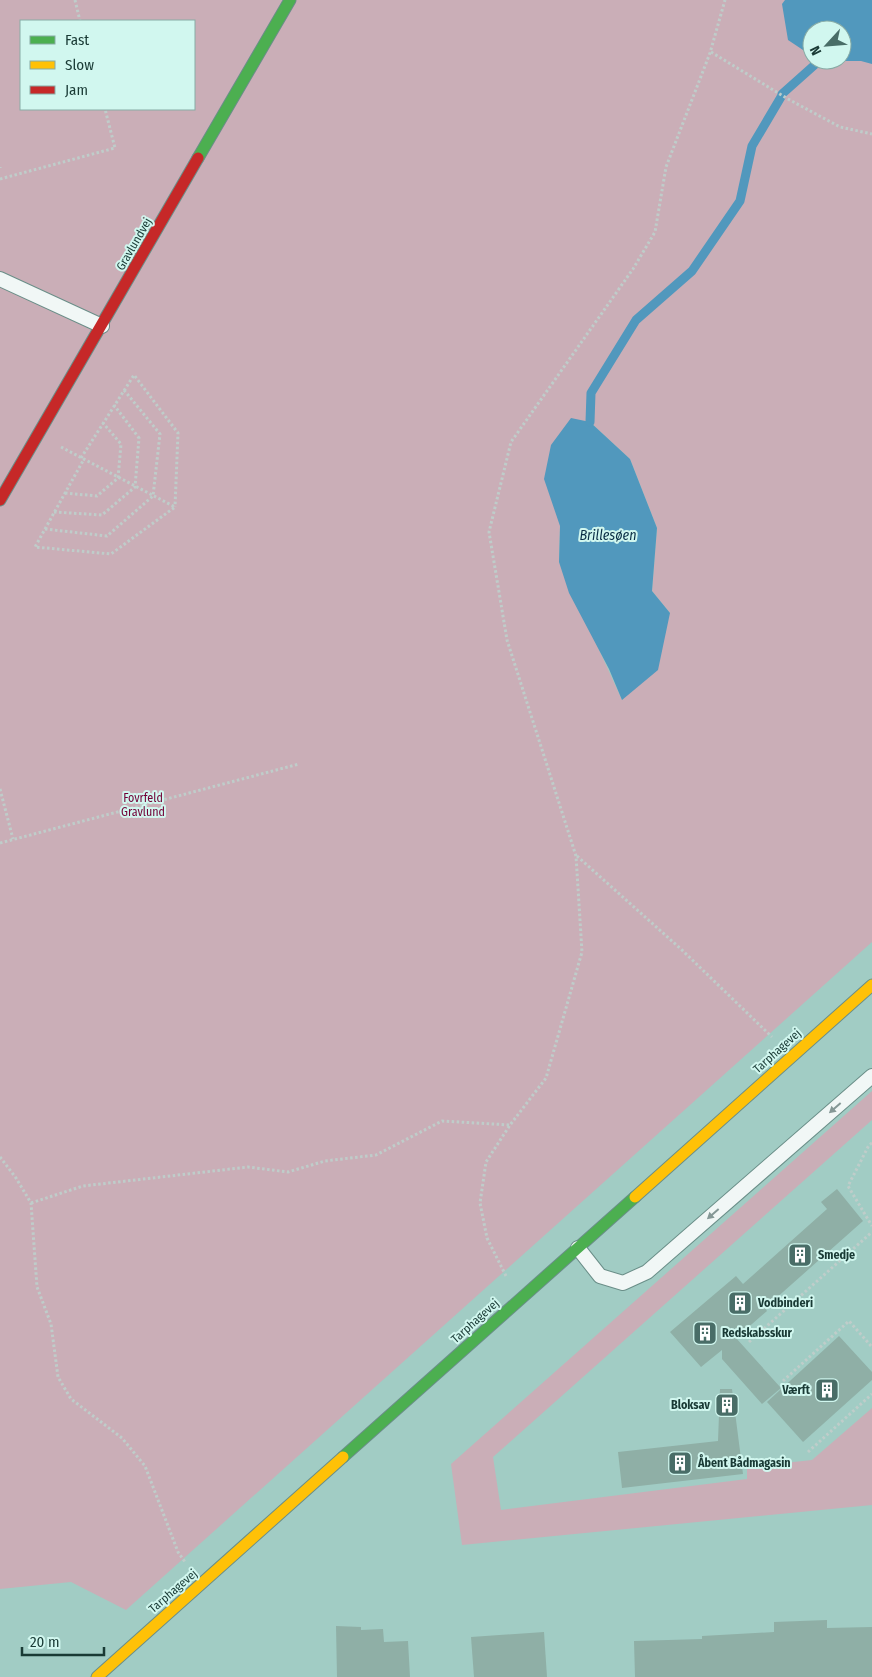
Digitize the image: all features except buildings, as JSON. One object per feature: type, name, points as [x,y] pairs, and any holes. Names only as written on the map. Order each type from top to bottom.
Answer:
[{"type":"main road","name":"Gravlundvej","points":[[0,500],[290,0]]},
{"type":"main road","name":"Tarphagevej","points":[[97,1677],[872,985]]},
{"type":"lane","points":[[0,279],[102,326]]},
{"type":"lane","points":[[578,1248],[600,1276],[623,1283],[647,1272],[872,1076]]},
{"type":"path","points":[[75,0],[80,20]]},
{"type":"path","points":[[518,1301],[487,1238],[480,1203],[486,1162],[510,1125],[546,1078],[582,952],[576,856],[508,640],[490,532],[511,442],[633,269],[655,232],[666,167],[710,52],[725,0]]},
{"type":"path","points":[[710,52],[788,99],[840,127],[872,134]]},
{"type":"path","points":[[0,179],[115,148],[105,110]]},
{"type":"path","points":[[134,375],[178,433],[175,507],[111,554],[35,547],[82,459],[134,375]]},
{"type":"path","points":[[45,529],[106,536],[153,496],[160,434],[124,390]]},
{"type":"path","points":[[54,512],[102,515],[135,487],[139,438],[114,405]]},
{"type":"path","points":[[64,493],[97,496],[118,478],[121,444],[103,423]]},
{"type":"path","points":[[39,434],[82,459],[175,507]]},
{"type":"path","points":[[0,843],[299,764]]},
{"type":"path","points":[[0,789],[13,840]]},
{"type":"path","points":[[576,856],[682,950],[792,1056]]},
{"type":"path","points":[[31,1203],[83,1186],[248,1167],[288,1172],[325,1161],[376,1155],[442,1122],[510,1125]]},
{"type":"path","points":[[872,1142],[848,1186],[872,1226]]},
{"type":"path","points":[[0,1157],[16,1178],[31,1203],[37,1287],[51,1324],[58,1377],[71,1399],[122,1438],[145,1466],[178,1552],[201,1585]]},
{"type":"path","points":[[748,1342],[872,1232]]},
{"type":"path","points":[[784,1381],[849,1321],[872,1347]]},
{"type":"path","points":[[808,1452],[872,1394]]},
{"type":"green space","name":"Fovrfeld Gravlund","points":[[0,0],[872,0],[872,942],[126,1610],[71,1582],[0,1589]],"holes":[[[590,422],[630,459],[657,528],[652,591],[670,613],[622,700],[559,562],[560,526]]]},
{"type":"green space","points":[[872,1091],[872,1120],[493,1457],[501,1510],[747,1479],[747,1467],[812,1460],[872,1408],[872,1505],[462,1545],[451,1464]]},
{"type":"water","points":[[785,0],[872,0],[872,64],[852,61],[852,20],[802,20],[802,49],[788,40],[782,4]]},
{"type":"water","name":"Brillesøen","points":[[571,418],[590,422],[630,459],[657,528],[652,591],[670,613],[658,670],[622,700],[609,669],[569,593],[559,562],[560,526],[544,479],[551,445]]},
{"type":"waterway","points":[[782,94],[809,70]]},
{"type":"waterway","points":[[590,422],[591,393],[636,320],[692,271],[740,201],[752,146],[781,97]]},
{"type":"traffic: fast","points":[[198,158],[290,0]]},
{"type":"traffic: fast","points":[[343,1457],[635,1197]]},
{"type":"traffic: slow","points":[[635,1197],[872,985]]},
{"type":"traffic: slow","points":[[97,1677],[343,1457]]},
{"type":"traffic: jam","points":[[0,500],[198,158]]},
{"type":"place","name":"Smedje","points":[[800,1255]]},
{"type":"place","name":"Vodbinderi","points":[[740,1303]]},
{"type":"place","name":"Redskabsskur","points":[[705,1333]]},
{"type":"place","name":"Værft","points":[[827,1390]]},
{"type":"place","name":"Bloksav","points":[[727,1405]]},
{"type":"place","name":"Åbent Bådmagasin","points":[[680,1463]]}]
